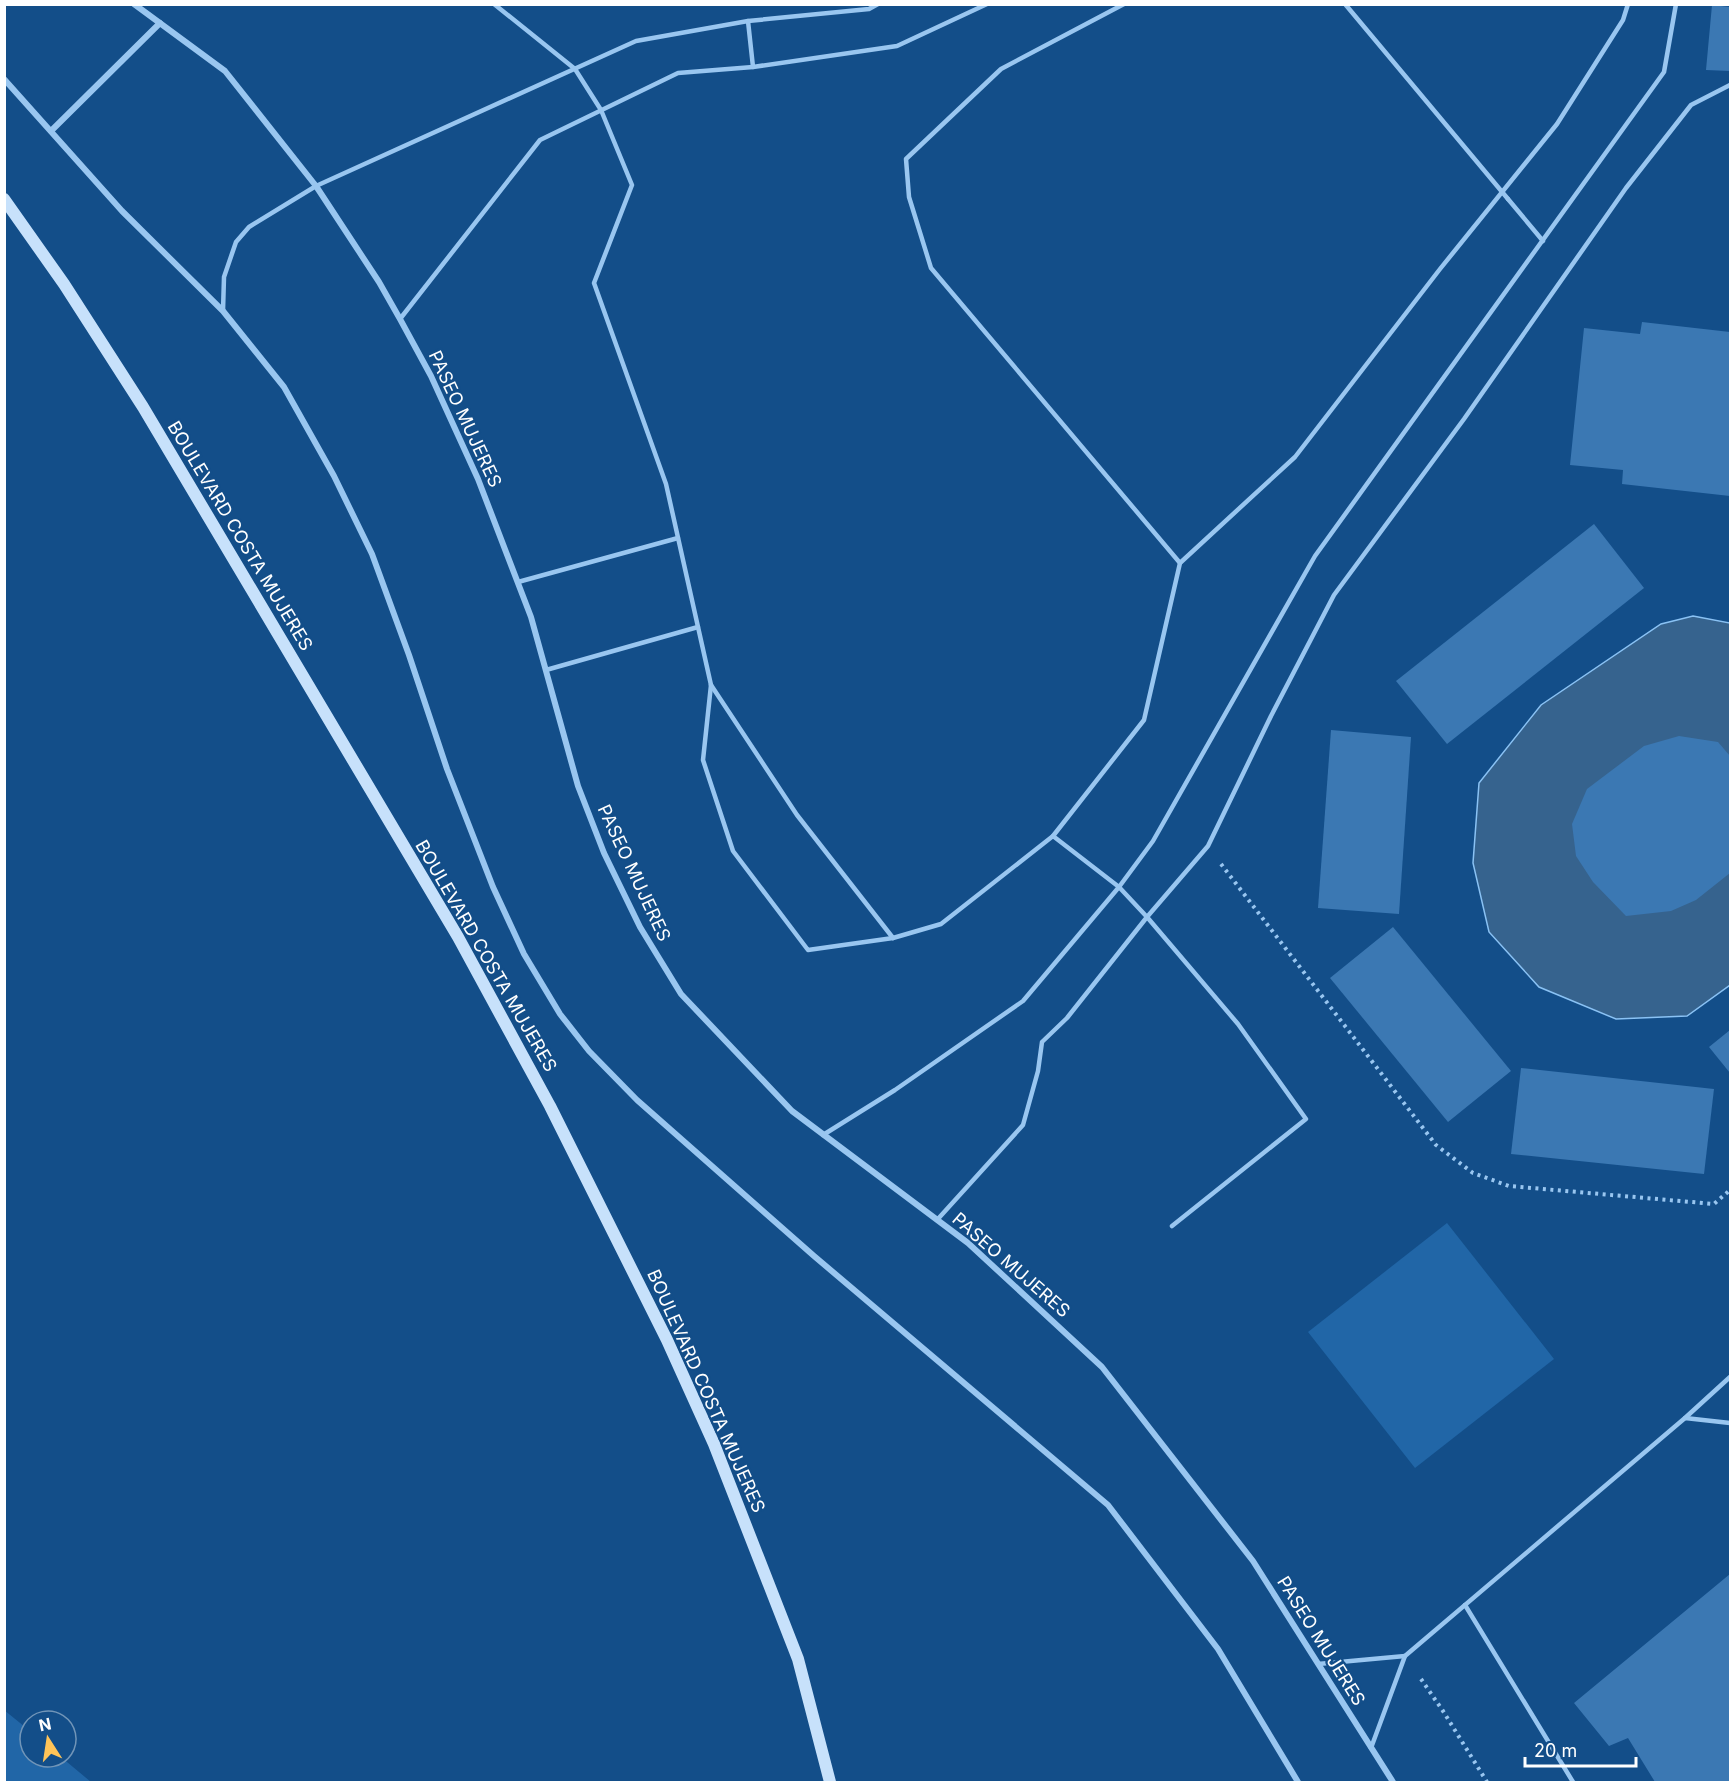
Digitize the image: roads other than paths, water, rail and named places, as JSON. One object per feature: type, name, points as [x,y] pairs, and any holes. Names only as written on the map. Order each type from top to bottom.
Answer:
[{"type":"main road","name":"BOULEVARD COSTA MUJERES","points":[[4,199],[64,284],[155,428],[458,937],[550,1106],[668,1340],[714,1444],[798,1659],[830,1782]]},
{"type":"street","name":"PASEO MUJERES","points":[[134,4],[225,71],[316,186],[379,282],[400,319],[431,376],[478,479],[531,616],[578,786],[604,853],[640,927],[681,994],[792,1112],[968,1243],[1102,1367],[1253,1561],[1393,1782]]},
{"type":"street","points":[[51,131],[160,23]]},
{"type":"street","points":[[4,79],[122,211],[223,311],[284,387],[334,476],[372,554],[447,769],[493,887],[524,954],[560,1014],[590,1051],[637,1100],[813,1256],[1108,1505],[1218,1650],[1298,1782]]},
{"type":"lane","points":[[494,4],[575,69],[601,110],[632,185],[594,283],[666,484],[711,685],[704,760],[733,851],[808,950],[893,938],[941,924],[1053,836],[1144,720],[1180,563],[1295,457],[1440,269],[1557,124],[1623,20],[1628,4]]},
{"type":"lane","points":[[223,311],[224,277],[236,242],[249,227],[316,186],[636,41],[748,21],[869,9],[878,4]]},
{"type":"lane","points":[[400,319],[540,140],[678,73],[753,68],[897,46],[987,4]]},
{"type":"lane","points":[[1124,4],[1001,69],[906,159],[909,197],[931,268],[1180,563]]},
{"type":"lane","points":[[1345,4],[1543,241]]},
{"type":"lane","points":[[823,1135],[895,1090],[1023,1000],[1119,887],[1153,842],[1315,556],[1664,72],[1676,4]]},
{"type":"lane","points":[[748,21],[753,68]]},
{"type":"lane","points":[[937,1220],[1023,1125],[1038,1071],[1042,1042],[1067,1018],[1208,846],[1271,716],[1334,595],[1464,419],[1626,188],[1691,105],[1731,85]]},
{"type":"lane","points":[[518,582],[678,538]]},
{"type":"lane","points":[[546,670],[698,627]]},
{"type":"lane","points":[[711,685],[797,815],[893,938]]},
{"type":"lane","points":[[1053,836],[1119,887],[1148,917],[1238,1024],[1306,1119],[1172,1226]]},
{"type":"lane","points":[[1371,1748],[1405,1656],[1731,1377]]},
{"type":"lane","points":[[1685,1418],[1731,1423]]},
{"type":"lane","points":[[1465,1605],[1573,1782]]},
{"type":"lane","points":[[1318,1664],[1405,1656]]}]
